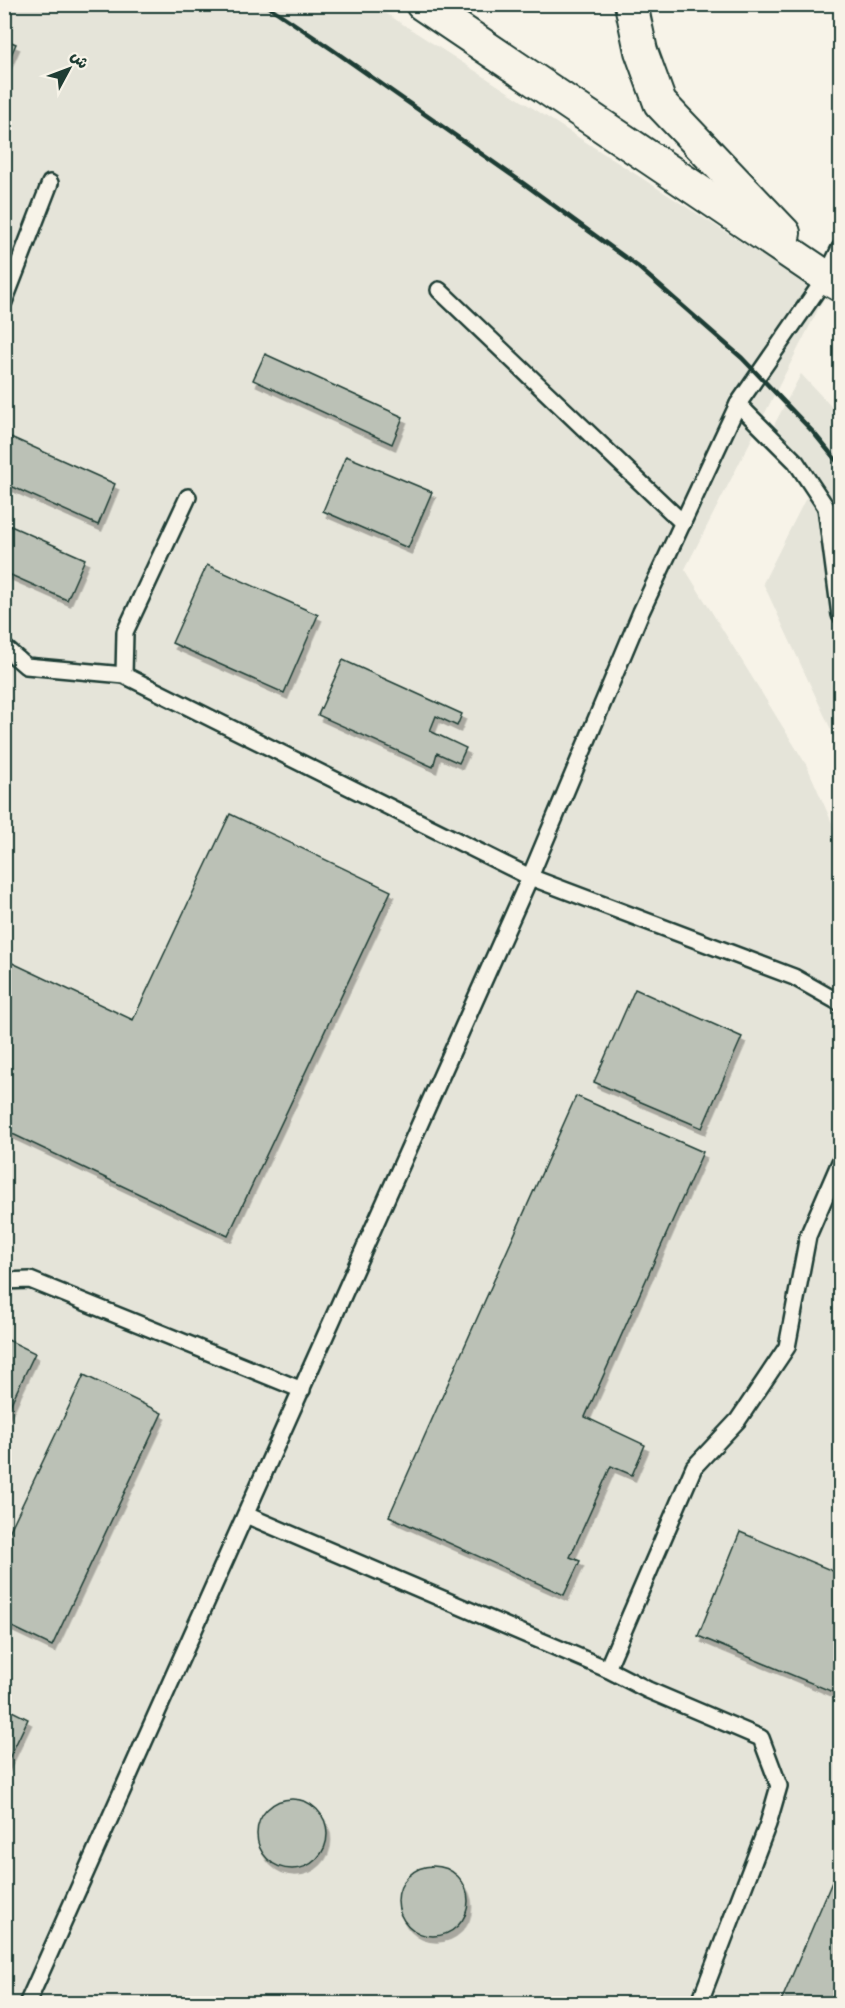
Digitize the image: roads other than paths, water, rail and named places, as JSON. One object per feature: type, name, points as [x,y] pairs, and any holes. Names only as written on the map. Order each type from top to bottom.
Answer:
[{"type":"street","points":[[422,4],[833,281]]},
{"type":"street","points":[[631,4],[641,51],[660,103],[833,281]]},
{"type":"lane","points":[[4,302],[50,183]]},
{"type":"lane","points":[[27,2004],[530,878],[641,612],[682,523],[738,404],[833,281],[840,248]]},
{"type":"lane","points":[[439,290],[682,523]]},
{"type":"lane","points":[[738,404],[796,462],[826,507],[840,615]]},
{"type":"lane","points":[[124,675],[125,632],[188,497]]},
{"type":"lane","points":[[4,647],[26,666],[124,675],[530,878],[794,977],[840,1003]]},
{"type":"lane","points":[[607,1669],[694,1467],[738,1420],[787,1347],[808,1236],[840,1162]]},
{"type":"lane","points":[[4,1281],[30,1280],[302,1390]]},
{"type":"lane","points":[[246,1515],[607,1669],[648,1690],[761,1738],[779,1786],[768,1824],[699,2004]]},
{"type":"railway","points":[[265,4],[523,183],[637,266],[742,358],[813,432],[840,465]]}]
